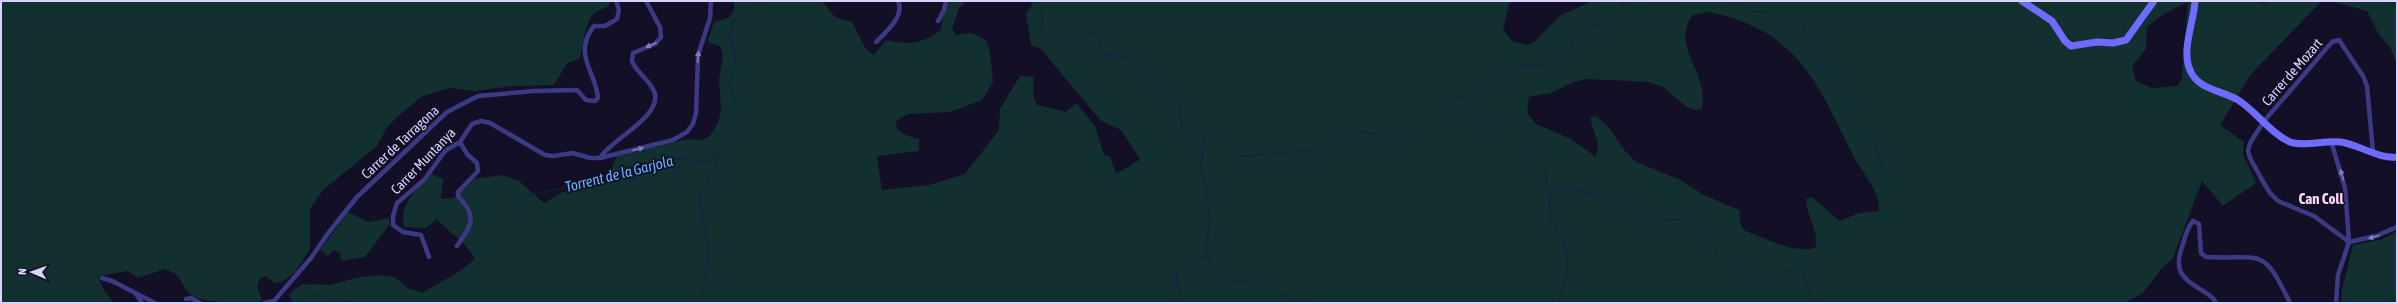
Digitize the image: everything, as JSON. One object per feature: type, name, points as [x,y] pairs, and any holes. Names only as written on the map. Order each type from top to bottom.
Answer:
[{"type":"street","name":"Carrer de Tarragona","points":[[264,303],[275,302],[311,258],[329,232],[357,197],[447,112],[478,96],[534,91],[577,90],[586,100],[595,102],[598,98],[598,92],[586,64],[586,41],[594,26],[605,26],[617,19],[618,10],[616,1]]},
{"type":"street","points":[[600,158],[608,146],[641,122],[654,100],[653,90],[632,61],[633,53],[655,44],[661,37],[660,27],[646,1]]},
{"type":"street","points":[[600,158],[673,140],[682,136],[691,128],[696,113],[698,55],[710,18],[711,1]]},
{"type":"street","points":[[876,42],[892,25],[900,12],[898,1]]},
{"type":"street","points":[[938,22],[944,10],[946,1]]},
{"type":"street","points":[[2022,1],[2052,21],[2065,41],[2074,46],[2126,40],[2154,1]]},
{"type":"street","points":[[2195,1],[2187,55],[2192,75],[2205,87],[2219,90],[2242,102],[2291,142],[2305,144],[2331,141],[2349,144],[2385,157],[2397,157]]},
{"type":"street","name":"Carrer de Mozart","points":[[2264,121],[2332,42],[2339,40],[2364,76],[2367,86],[2373,152]]},
{"type":"street","points":[[2264,121],[2250,143],[2248,151],[2250,158],[2270,193],[2278,200],[2314,216],[2349,242],[2376,236],[2397,227]]},
{"type":"street","name":"Carrer Muntanya","points":[[429,257],[421,235],[403,232],[394,225],[394,210],[397,203],[424,180],[445,151],[460,142],[472,124],[485,122],[546,154],[553,156],[573,153],[590,158],[600,158]]},
{"type":"street","points":[[2331,141],[2345,188],[2349,242],[2338,275],[2336,303]]},
{"type":"street","points":[[457,246],[467,231],[471,219],[469,208],[458,196],[458,192],[478,171],[477,163],[467,154],[460,142]]},
{"type":"street","points":[[2216,303],[2214,298],[2182,276],[2177,266],[2177,258],[2193,221],[2199,224],[2201,253],[2206,257],[2249,256],[2259,258],[2265,262],[2276,275],[2290,303]]},
{"type":"street","points":[[102,278],[112,281],[155,303]]},
{"type":"street","points":[[136,294],[142,303]]},
{"type":"street","points":[[186,299],[191,298],[200,303]]},
{"type":"green space","points":[[1,1],[611,1],[608,6],[594,14],[589,20],[579,59],[567,63],[554,85],[511,86],[476,91],[449,88],[421,97],[397,117],[386,129],[377,146],[323,190],[310,209],[310,249],[295,272],[282,282],[275,283],[266,276],[259,280],[257,288],[262,299],[259,302],[233,303],[201,299],[188,292],[177,276],[165,269],[138,278],[128,271],[98,276],[104,291],[114,303],[1,303]]},
{"type":"green space","points":[[734,1],[822,1],[835,17],[852,22],[866,49],[874,55],[886,40],[909,43],[926,39],[933,35],[941,30],[943,10],[950,1],[966,1],[959,8],[952,29],[956,35],[972,33],[986,40],[990,52],[993,82],[982,100],[950,112],[908,114],[896,121],[897,129],[908,136],[919,139],[919,151],[877,156],[882,190],[929,185],[965,174],[999,130],[1000,109],[1020,76],[1034,77],[1033,96],[1037,105],[1066,112],[1076,103],[1095,126],[1104,155],[1110,157],[1116,173],[1129,167],[1140,159],[1121,130],[1101,121],[1041,49],[1031,45],[1026,13],[1035,1],[1510,1],[1503,29],[1512,41],[1527,45],[1534,42],[1561,15],[1593,1],[2252,1],[2265,4],[2266,1],[2322,1],[2251,74],[2220,125],[2244,142],[2243,154],[2256,183],[2223,206],[2202,181],[2173,258],[2162,268],[2143,293],[2125,303],[293,303],[289,294],[302,284],[331,285],[355,278],[378,275],[394,277],[408,288],[422,293],[460,271],[475,259],[467,248],[437,219],[426,228],[404,227],[403,218],[406,204],[431,174],[443,179],[441,199],[453,198],[475,179],[502,175],[519,181],[544,203],[563,192],[605,184],[617,156],[688,139],[700,140],[709,137],[718,123],[721,111],[719,79],[723,56],[720,46],[709,43],[708,39],[714,22],[730,17],[734,9]],"holes":[[[2188,2],[2182,78],[2178,86],[2152,88],[2136,81],[2132,66],[2146,49],[2147,27],[2162,15]],[[1709,12],[1740,20],[1765,32],[1785,47],[1802,64],[1829,106],[1854,157],[1871,183],[1877,196],[1879,211],[1859,213],[1840,221],[1812,197],[1806,199],[1808,212],[1816,236],[1815,248],[1797,249],[1789,247],[1745,231],[1741,225],[1739,210],[1704,195],[1679,179],[1636,162],[1625,151],[1608,126],[1596,116],[1590,118],[1598,144],[1596,157],[1571,139],[1536,124],[1527,113],[1529,97],[1551,93],[1573,82],[1588,79],[1649,82],[1663,87],[1687,107],[1694,110],[1702,109],[1703,96],[1701,83],[1687,49],[1685,38],[1687,26],[1693,15]]]},
{"type":"green space","points":[[2331,1],[2397,1],[2397,66],[2391,49],[2378,33],[2367,11]]},
{"type":"green space","points":[[348,212],[368,222],[389,218],[390,224],[365,257],[341,261],[340,253],[334,250],[328,256],[320,250]]},
{"type":"green space","points":[[2397,231],[2397,303],[2341,303],[2342,290],[2353,245],[2383,239]]},
{"type":"waterway","name":"Torrent de la Garjola","points":[[516,197],[618,178],[650,169],[672,159],[710,161],[718,155],[735,104],[730,79],[736,61],[730,31],[733,21],[756,1]]},
{"type":"waterway","points":[[1030,1],[1039,4],[1043,9],[1041,30],[1047,41],[1060,43],[1086,33],[1093,33],[1098,38],[1102,50],[1106,55],[1134,58],[1141,61],[1155,83],[1180,104],[1182,127],[1191,132],[1217,140],[1234,155],[1239,157],[1311,150],[1348,131],[1390,134],[1407,132],[1423,124],[1441,102],[1468,94],[1516,64],[1543,66],[1553,63],[1565,54],[1580,30],[1612,21],[1626,1]]},
{"type":"waterway","points":[[1649,1],[1661,7],[1668,1]]},
{"type":"waterway","points":[[1737,1],[1749,11],[1771,12],[1803,27],[1834,88],[1875,147],[1886,175]]},
{"type":"waterway","points":[[1460,96],[1472,111],[1489,117],[1500,132],[1545,166],[1546,185],[1551,197],[1549,211],[1551,220],[1568,255],[1567,272],[1559,303]]},
{"type":"waterway","points":[[1183,303],[1176,283],[1177,271],[1188,263],[1205,257],[1210,219],[1205,185],[1201,172],[1203,137]]},
{"type":"waterway","points":[[701,303],[709,251],[699,201],[717,165],[718,156]]},
{"type":"waterway","points":[[1549,190],[1574,190],[1618,198],[1659,221],[1679,219],[1692,221],[1701,226],[1706,232],[1714,249],[1722,258],[1733,266],[1765,277],[1790,270],[1803,271],[1809,293],[1818,303]]},
{"type":"waterway","points":[[1207,254],[1210,267],[1228,281],[1257,280],[1268,288],[1304,303]]},
{"type":"waterway","points":[[309,293],[353,303]]},
{"type":"district","name":"Can Coll","points":[[2321,199]]}]
